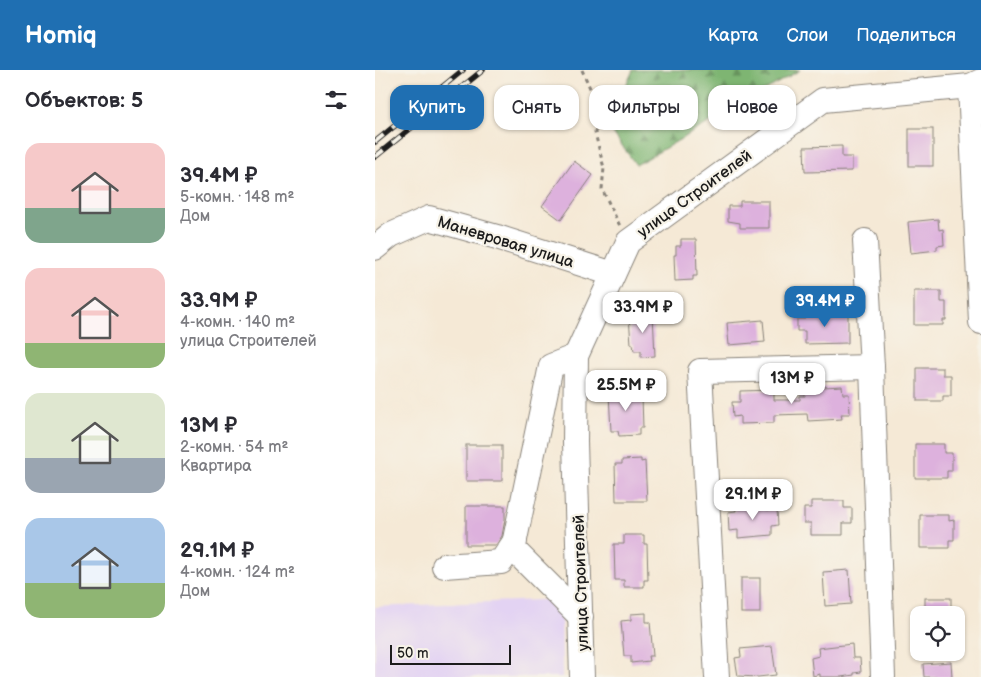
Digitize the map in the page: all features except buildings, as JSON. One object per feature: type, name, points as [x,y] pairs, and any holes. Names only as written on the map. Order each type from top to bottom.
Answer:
[{"type":"street","name":"улица Строителей","points":[[583,677],[575,442],[576,356],[628,242],[823,100],[976,84]]},
{"type":"street","points":[[976,84],[981,322]]},
{"type":"street","name":"Маневровая улица","points":[[375,248],[391,235],[429,218],[497,236],[613,274]]},
{"type":"street","points":[[865,241],[872,367],[883,677]]},
{"type":"street","points":[[576,356],[551,366],[513,549],[581,617]]},
{"type":"street","points":[[717,677],[699,371],[872,367]]},
{"type":"street","points":[[444,566],[501,562],[515,541]]},
{"type":"path","points":[[582,70],[598,106],[595,133],[604,168],[602,189],[628,242]]},
{"type":"shaded area","points":[[561,599],[562,677],[375,677],[375,607]]},
{"type":"green space","points":[[633,70],[800,70],[774,85],[708,85],[708,123],[698,129],[698,85],[626,85]]},
{"type":"green space","points":[[611,130],[696,130],[636,165]]},
{"type":"railway","points":[[375,142],[463,70]]},
{"type":"railway","points":[[375,157],[483,70]]}]
